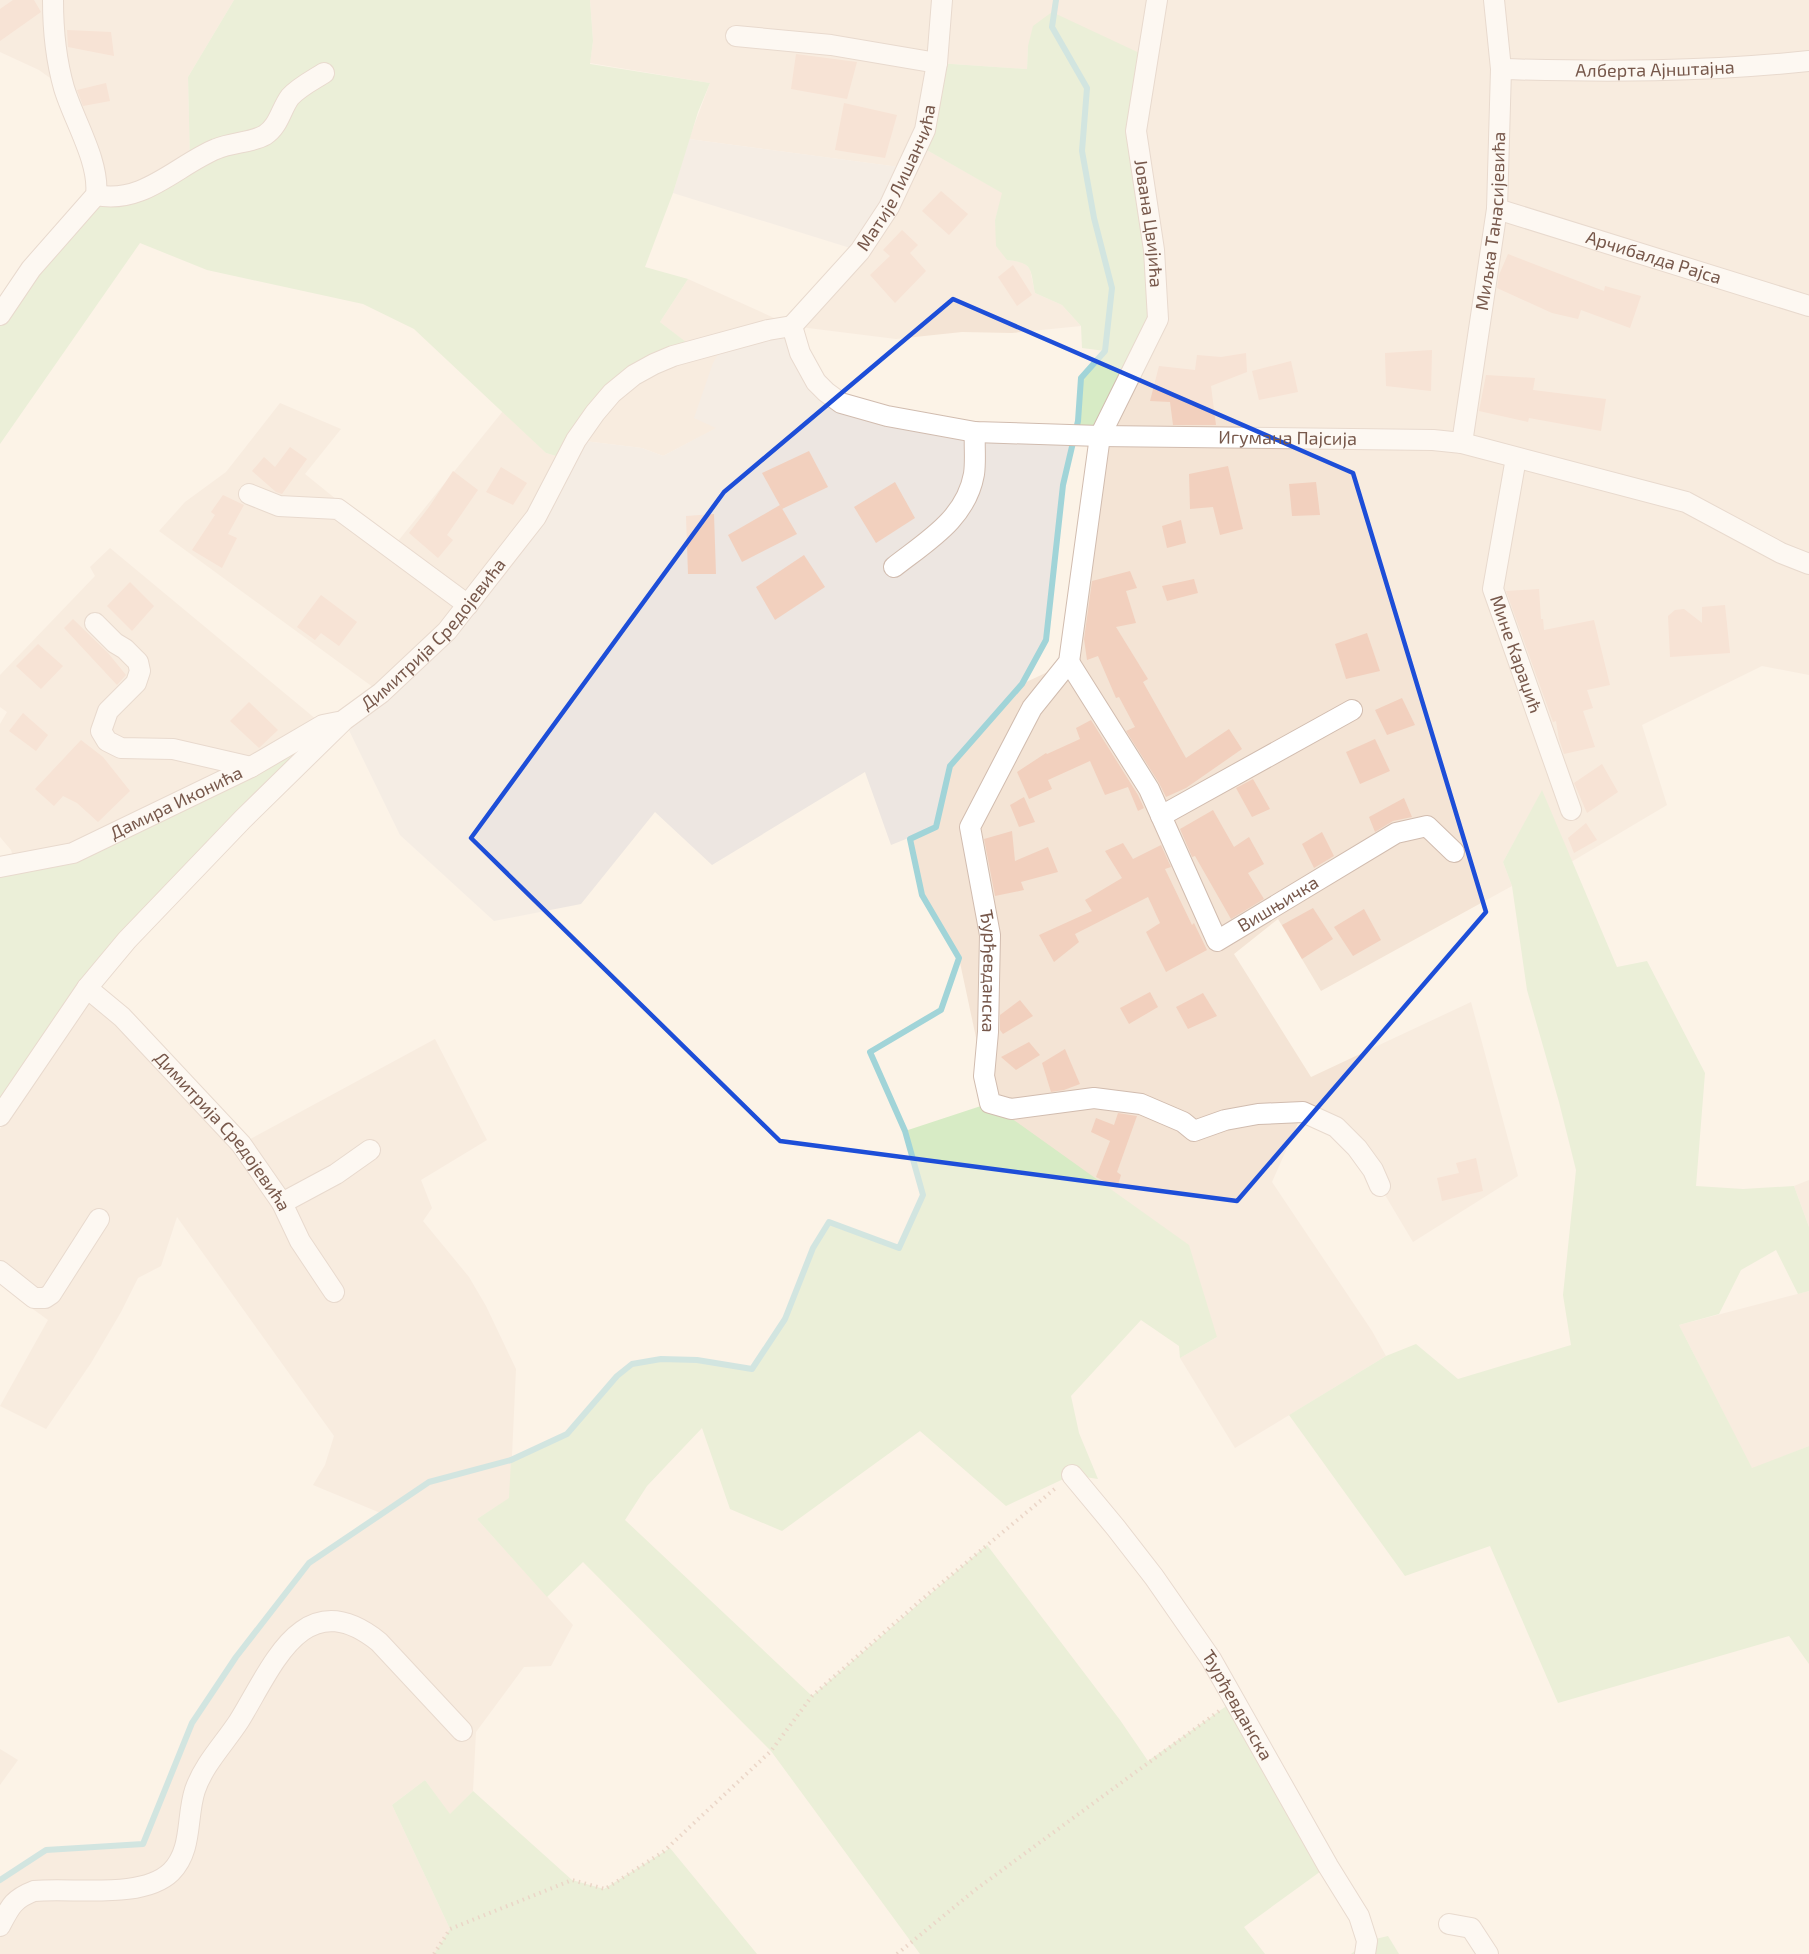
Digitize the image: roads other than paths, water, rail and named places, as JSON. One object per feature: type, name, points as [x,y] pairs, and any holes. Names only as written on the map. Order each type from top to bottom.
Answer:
[{"type":"street","points":[[0,315],[31,269],[96,195],[96,174],[64,88],[54,33],[53,0]]},
{"type":"street","name":"Матије Лишанчића","points":[[792,326],[860,251],[889,207],[925,130],[937,63],[942,0]]},
{"type":"street","name":"Јована Цвијића","points":[[1100,436],[1158,319],[1154,250],[1136,132],[1157,0]]},
{"type":"street","name":"Миљка Танасијевића","points":[[1462,443],[1497,209],[1501,69],[1494,0]]},
{"type":"street","points":[[736,36],[831,45],[937,63]]},
{"type":"street","name":"Алберта Ајнштајна","points":[[1501,69],[1620,72],[1809,62]]},
{"type":"street","points":[[96,195],[116,198],[129,195],[165,180],[207,153],[265,135],[279,119],[292,95],[324,73]]},
{"type":"street","name":"Арчибалда Рајса","points":[[1497,209],[1809,306]]},
{"type":"street","name":"Игумана Пајсија","points":[[792,326],[801,353],[816,382],[841,403],[887,417],[975,432],[1100,436],[1433,440],[1462,443],[1686,502],[1781,553],[1809,564]]},
{"type":"street","name":"Димитрија Средојевића","points":[[0,1116],[87,988],[127,940],[344,720],[381,693],[447,631],[536,517],[576,440],[595,412],[612,393],[634,375],[673,356],[768,330],[792,326]]},
{"type":"street","points":[[894,567],[946,526],[966,499],[974,472],[975,432]]},
{"type":"street","points":[[1069,662],[1100,436]]},
{"type":"street","name":"Мине Караџић","points":[[1516,458],[1493,589],[1571,810]]},
{"type":"street","points":[[249,494],[279,506],[338,508],[468,605]]},
{"type":"street","points":[[95,623],[115,644],[138,662],[140,671],[136,683],[108,711],[101,730],[107,741],[121,748],[173,749],[251,767]]},
{"type":"street","name":"Вишњичка","points":[[1069,662],[1149,789],[1217,941],[1396,833],[1427,826],[1454,852]]},
{"type":"street","name":"Ђурђевданска","points":[[1069,662],[1032,708],[970,827],[990,935],[988,1032],[984,1076],[990,1103],[1011,1109],[1094,1098],[1141,1104],[1183,1122],[1194,1131],[1225,1120],[1258,1114],[1303,1112],[1336,1127],[1357,1148],[1373,1170],[1380,1186]]},
{"type":"street","points":[[1161,816],[1352,710]]},
{"type":"street","name":"Дамира Иконића","points":[[0,867],[73,853],[251,767],[323,725],[344,720]]},
{"type":"street","name":"Димитрија Средојевића","points":[[87,988],[122,1017],[241,1144],[282,1203],[300,1241],[334,1292]]},
{"type":"street","points":[[282,1203],[336,1174],[369,1150]]},
{"type":"street","points":[[0,1271],[34,1298],[45,1298],[51,1294],[99,1219]]},
{"type":"street","name":"Ђурђевданска","points":[[1072,1474],[1154,1577],[1211,1659],[1328,1866],[1359,1916],[1367,1941],[1365,1954]]},
{"type":"street","points":[[0,1926],[13,1903],[23,1895],[34,1891],[141,1887],[156,1882],[171,1872],[182,1856],[194,1792],[204,1771],[289,1642],[300,1631],[316,1624],[334,1621],[347,1622],[364,1630],[379,1642],[462,1731]]},
{"type":"street","points":[[1449,1924],[1471,1928],[1488,1954]]},
{"type":"waterway","points":[[0,1880],[46,1850],[143,1844],[192,1723],[236,1657],[309,1563],[429,1482],[511,1460],[567,1434],[617,1376],[632,1364],[661,1359],[697,1360],[752,1369],[785,1319],[813,1248],[829,1222],[899,1248],[923,1195],[905,1131],[870,1052],[941,1010],[959,958],[922,895],[910,839],[936,827],[950,766],[1022,684],[1046,640],[1063,485],[1078,421],[1081,378],[1105,351],[1112,288],[1094,218],[1082,151],[1087,88],[1052,27],[1056,0]]}]
